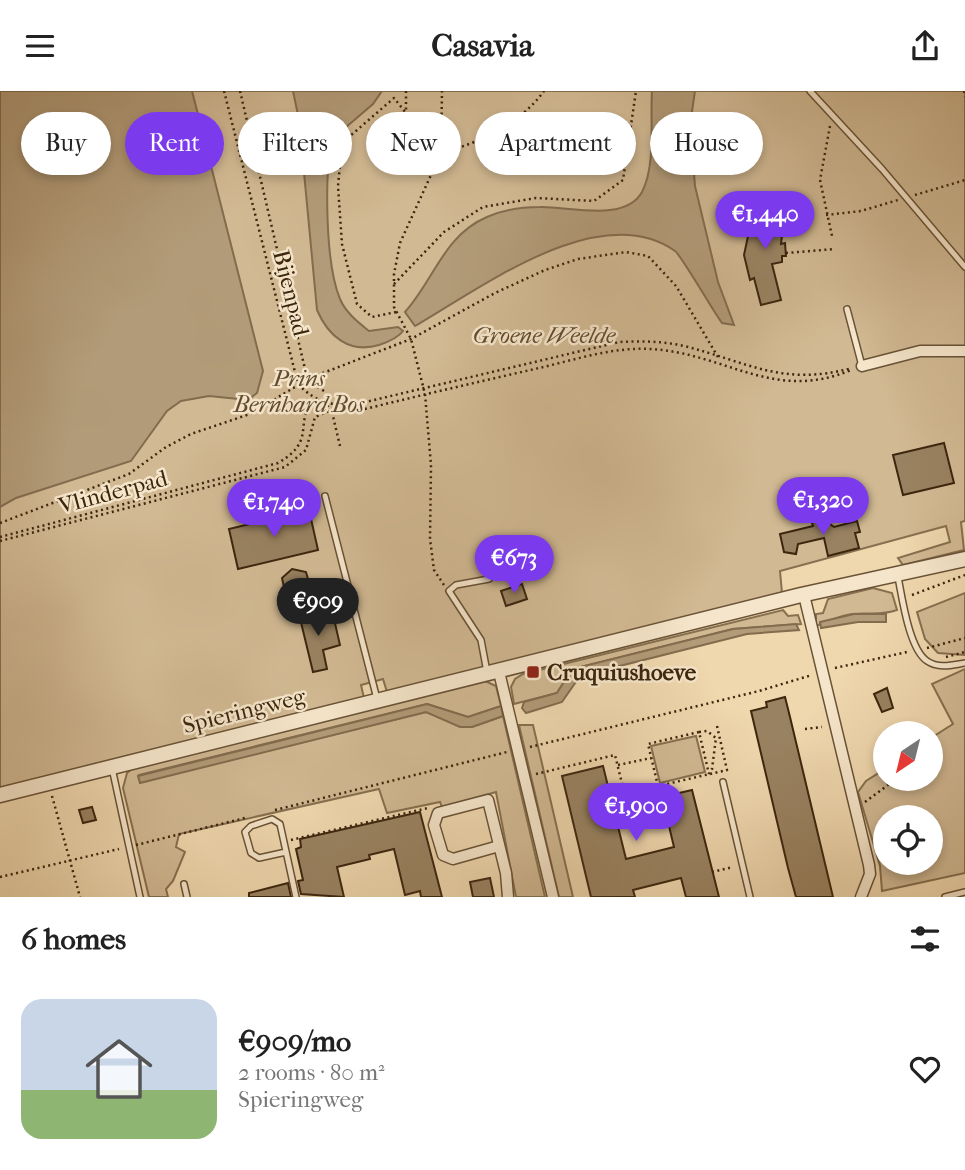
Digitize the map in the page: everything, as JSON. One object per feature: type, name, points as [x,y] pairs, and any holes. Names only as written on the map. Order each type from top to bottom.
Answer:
[{"type":"street","points":[[862,366],[920,351],[965,351]]},
{"type":"street","name":"Spieringweg","points":[[0,795],[804,595],[965,559]]},
{"type":"street","points":[[804,595],[870,874],[861,897]]},
{"type":"street","points":[[493,674],[519,749],[553,897]]},
{"type":"street","points":[[499,846],[453,859],[443,855],[435,825],[438,813],[488,800],[499,846],[508,897]]},
{"type":"lane","points":[[810,91],[882,169],[965,267]]},
{"type":"lane","points":[[847,309],[862,366]]},
{"type":"lane","points":[[325,496],[377,702]]},
{"type":"lane","points":[[897,574],[918,650],[926,661],[943,667],[965,663]]},
{"type":"lane","points":[[489,579],[456,585],[449,590],[481,640],[493,674]]},
{"type":"lane","points":[[112,768],[140,897]]},
{"type":"lane","points":[[723,782],[750,897]]},
{"type":"lane","points":[[286,852],[259,858],[251,853],[245,832],[251,826],[272,819],[280,824],[296,897]]},
{"type":"lane","points":[[184,884],[187,897]]},
{"type":"lane","points":[[946,897],[965,892]]},
{"type":"path","name":"Bijenpad","points":[[223,91],[298,384]]},
{"type":"path","points":[[240,91],[305,369],[324,391],[340,446]]},
{"type":"path","points":[[406,91],[406,112]]},
{"type":"path","points":[[442,91],[442,112]]},
{"type":"path","points":[[461,147],[517,118],[544,91]]},
{"type":"path","points":[[394,284],[444,232],[483,207],[536,198],[594,201],[623,180],[636,91]]},
{"type":"path","points":[[964,91],[965,97]]},
{"type":"path","points":[[378,112],[394,98],[405,112]]},
{"type":"path","points":[[825,109],[830,128],[820,180],[832,236]]},
{"type":"path","points":[[366,122],[342,143],[338,186],[342,244],[357,304],[372,317],[396,312]]},
{"type":"path","points":[[431,175],[400,243],[394,284],[396,312],[411,339],[425,394],[431,465],[430,539],[434,570],[449,590]]},
{"type":"path","points":[[786,253],[835,249]]},
{"type":"path","points":[[0,523],[129,474],[166,447],[191,434],[257,411],[310,378],[411,339],[545,269],[578,259],[626,252],[648,256],[676,286],[718,357]]},
{"type":"path","points":[[298,384],[316,399],[327,403],[340,406],[357,404],[620,342],[666,342],[750,368],[800,376],[833,373],[862,366]]},
{"type":"path","points":[[0,539],[285,467],[306,450],[315,417],[330,411],[357,411],[602,353],[649,349],[702,358],[764,379],[792,383],[834,378],[862,366]]},
{"type":"path","name":"Vlinderpad","points":[[0,539],[278,463],[296,453],[303,438],[305,413],[316,399]]},
{"type":"path","points":[[902,599],[965,575]]},
{"type":"path","points":[[262,813],[759,691],[822,671],[965,638]]},
{"type":"path","points":[[613,808],[627,804],[658,786],[727,770],[717,726]]},
{"type":"path","points":[[658,786],[648,744],[707,731],[718,737]]},
{"type":"path","points":[[699,732],[709,774]]},
{"type":"path","points":[[709,774],[718,737]]},
{"type":"path","points":[[704,752],[712,753]]},
{"type":"path","points":[[525,777],[615,755],[627,804]]},
{"type":"path","points":[[618,765],[651,758]]},
{"type":"path","points":[[48,784],[80,897]]},
{"type":"path","points":[[855,810],[880,791]]},
{"type":"path","points":[[284,841],[435,807],[438,813]]},
{"type":"path","points":[[0,877],[249,817]]},
{"type":"path","points":[[712,871],[743,865]]},
{"type":"green space","name":"Groene Weelde","points":[[0,91],[965,91],[965,521],[961,522],[964,550],[903,565],[898,558],[950,542],[946,526],[780,571],[782,593],[387,692],[383,679],[361,685],[364,698],[0,789]]},
{"type":"green space","points":[[873,588],[892,593],[897,610],[847,615],[816,626],[816,614],[823,613],[828,599]]},
{"type":"green space","points":[[965,593],[965,655],[938,653],[925,639],[917,612]]},
{"type":"green space","points":[[783,610],[788,616],[798,615],[801,624],[733,629],[572,669],[557,693],[514,704],[511,687],[515,679],[523,674]]},
{"type":"green space","points":[[965,669],[965,873],[882,891],[881,875],[943,875],[943,805],[873,805],[873,842],[858,792],[873,777],[873,791],[943,791],[943,730],[953,724],[932,684]]},
{"type":"green space","points":[[485,681],[496,686],[501,706],[468,717],[427,704],[139,775],[140,782],[426,712],[472,727],[503,716],[545,897],[516,897],[496,792],[442,807],[440,802],[387,813],[379,789],[179,834],[176,847],[185,852],[173,881],[166,889],[168,897],[149,897],[123,788],[127,773],[133,768]]},
{"type":"green space","points":[[519,725],[533,725],[573,897],[559,897]]},
{"type":"green space","points":[[696,736],[705,772],[660,783],[651,746]]},
{"type":"shaded area","points":[[0,91],[192,91],[197,112],[125,112],[125,175],[213,175],[263,371],[257,393],[248,400],[209,396],[181,401],[167,411],[131,461],[16,498],[0,507]]},
{"type":"shaded area","points":[[293,91],[382,91],[373,104],[352,122],[352,112],[297,112]]},
{"type":"shaded area","points":[[652,91],[695,91],[692,112],[652,112]]},
{"type":"shaded area","points":[[650,156],[650,175],[694,175],[718,282],[734,325],[722,323],[675,251],[645,237],[612,235],[577,241],[542,254],[415,326],[405,312],[450,247],[472,225],[487,217],[520,208],[595,211],[623,207],[634,202],[642,192]]},
{"type":"shaded area","points":[[304,175],[328,175],[331,264],[343,304],[369,331],[398,327],[403,331],[396,338],[382,344],[368,347],[349,345],[327,328],[317,310]]},
{"type":"shaded area","points":[[854,614],[886,614],[886,622],[858,622],[821,628],[820,622]]},
{"type":"shaded area","points":[[796,624],[799,630],[747,634],[580,676],[562,702],[526,713],[522,708],[524,702],[557,693],[572,669],[733,629]]},
{"type":"shaded area","points":[[427,704],[468,717],[501,706],[503,716],[472,727],[460,727],[426,712],[140,783],[138,776]]},
{"type":"building","points":[[755,203],[785,210],[781,244],[785,243],[786,256],[782,256],[782,262],[772,264],[781,300],[761,305],[754,278],[750,280],[744,255]]},
{"type":"building","points":[[944,443],[954,483],[903,495],[893,455]]},
{"type":"building","points":[[309,510],[318,550],[238,569],[229,529]]},
{"type":"building","points":[[821,517],[834,527],[857,521],[860,532],[855,533],[859,548],[828,556],[824,538],[798,544],[796,554],[784,552],[780,534],[813,526],[811,520]]},
{"type":"building","points":[[292,569],[306,572],[310,586],[299,596],[285,592],[282,578]]},
{"type":"building","points":[[522,584],[527,599],[506,606],[501,591]]},
{"type":"building","points":[[312,606],[316,624],[334,619],[340,645],[323,650],[327,669],[313,672],[298,610]]},
{"type":"building","points":[[887,688],[893,708],[882,712],[874,694]]},
{"type":"building","points":[[785,697],[833,897],[796,897],[788,868],[751,711],[767,707],[766,702]]},
{"type":"building","points":[[603,766],[626,859],[674,847],[662,797],[692,790],[719,897],[686,897],[681,878],[633,890],[635,897],[591,897],[562,776]]},
{"type":"building","points":[[92,807],[96,820],[83,823],[79,810]]},
{"type":"building","points":[[420,812],[442,897],[421,897],[420,891],[405,895],[394,849],[369,855],[370,859],[337,867],[344,897],[301,894],[298,881],[303,880],[296,849],[301,847],[300,839]]},
{"type":"building","points":[[490,878],[494,897],[473,897],[470,882]]},
{"type":"building","points":[[288,883],[291,897],[249,897],[249,893]]},
{"type":"place","name":"Cruquiushoeve","points":[[533,672]]},
{"type":"park label","name":"Prins Bernhard Bos","points":[[299,391]]}]
